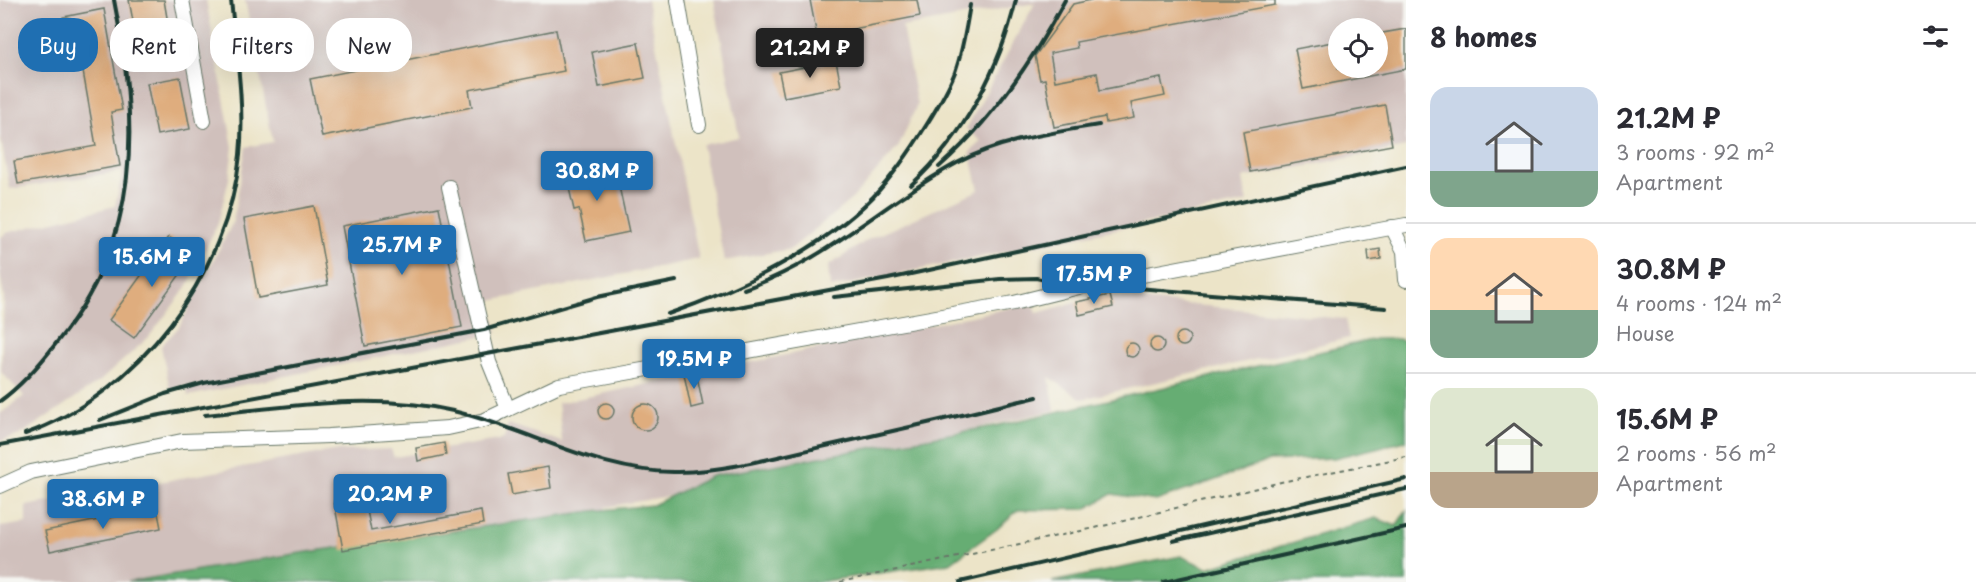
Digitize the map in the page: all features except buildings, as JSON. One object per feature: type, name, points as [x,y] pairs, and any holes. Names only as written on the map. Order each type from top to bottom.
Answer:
[{"type":"street","points":[[182,0],[204,120]]},
{"type":"street","points":[[678,0],[699,125]]},
{"type":"street","points":[[449,187],[491,368],[508,409]]},
{"type":"street","points":[[0,486],[31,472],[182,441],[329,436],[448,428],[485,420],[558,385],[1014,303],[1080,287],[1399,226],[1406,280]]},
{"type":"path","points":[[840,582],[1095,528],[1281,482],[1406,457]]},
{"type":"shaded area","points":[[0,0],[206,0],[210,22],[210,72],[219,72],[233,147],[229,179],[218,223],[187,287],[148,338],[100,381],[20,435],[0,441],[0,414],[24,396],[1,372],[4,298],[0,274],[0,238],[6,233],[115,206],[123,171],[10,189],[0,135]]},
{"type":"shaded area","points":[[245,0],[647,0],[699,259],[490,301],[497,333],[188,396],[186,385],[170,390],[161,346],[179,327],[233,222],[246,147],[273,142],[259,72],[314,72],[314,18],[249,18]]},
{"type":"shaded area","points":[[714,0],[1406,0],[1406,147],[1243,178],[1247,202],[830,288],[828,266],[869,239],[979,190],[970,152],[981,141],[966,129],[1035,3],[902,27],[917,105],[899,146],[853,198],[791,249],[724,261],[702,145],[739,137]]},
{"type":"shaded area","points":[[1099,296],[1345,319],[1349,338],[1082,399],[1049,377],[1055,410],[731,485],[606,507],[606,511],[155,582],[0,582],[0,527],[26,523],[26,506],[332,451],[391,449],[394,457],[504,439],[508,424],[562,442],[558,403],[1033,303],[1037,313]]},
{"type":"green space","points":[[1376,339],[1399,339],[1406,342],[1406,441],[1334,458],[1269,461],[1156,501],[1112,494],[1085,509],[1018,510],[997,529],[950,563],[817,582],[128,582],[294,554],[592,511],[653,505],[712,476],[995,426]]},
{"type":"green space","points":[[1406,511],[1406,582],[1052,582],[1181,556],[1207,568],[1376,518],[1396,526]]},
{"type":"railway","points":[[0,401],[37,366],[85,303],[105,262],[119,221],[127,179],[129,136],[128,92],[114,0]]},
{"type":"railway","points":[[25,434],[66,415],[105,390],[140,359],[171,324],[197,285],[217,243],[232,199],[240,155],[239,78],[231,0]]},
{"type":"railway","points":[[911,185],[948,145],[977,100],[1000,51],[1016,0]]},
{"type":"railway","points":[[939,167],[976,130],[1009,89],[1039,45],[1065,0]]},
{"type":"railway","points":[[668,314],[749,281],[804,251],[829,234],[873,197],[908,153],[935,112],[949,85],[960,55],[970,5]]},
{"type":"railway","points":[[744,289],[801,264],[904,195],[973,155],[1026,138],[1099,125]]},
{"type":"railway","points":[[0,445],[888,279],[1406,166]]},
{"type":"railway","points":[[834,297],[1000,279],[1036,278],[1079,287],[1137,288],[1386,308]]},
{"type":"railway","points":[[100,420],[165,394],[204,383],[484,330],[597,297],[676,281]]},
{"type":"railway","points":[[205,415],[329,403],[391,402],[422,405],[481,419],[564,449],[620,466],[649,471],[678,472],[748,463],[1037,397]]},
{"type":"railway","points":[[960,582],[1406,479]]},
{"type":"railway","points":[[1173,541],[1406,489]]},
{"type":"railway","points":[[1164,582],[1406,528]]}]
